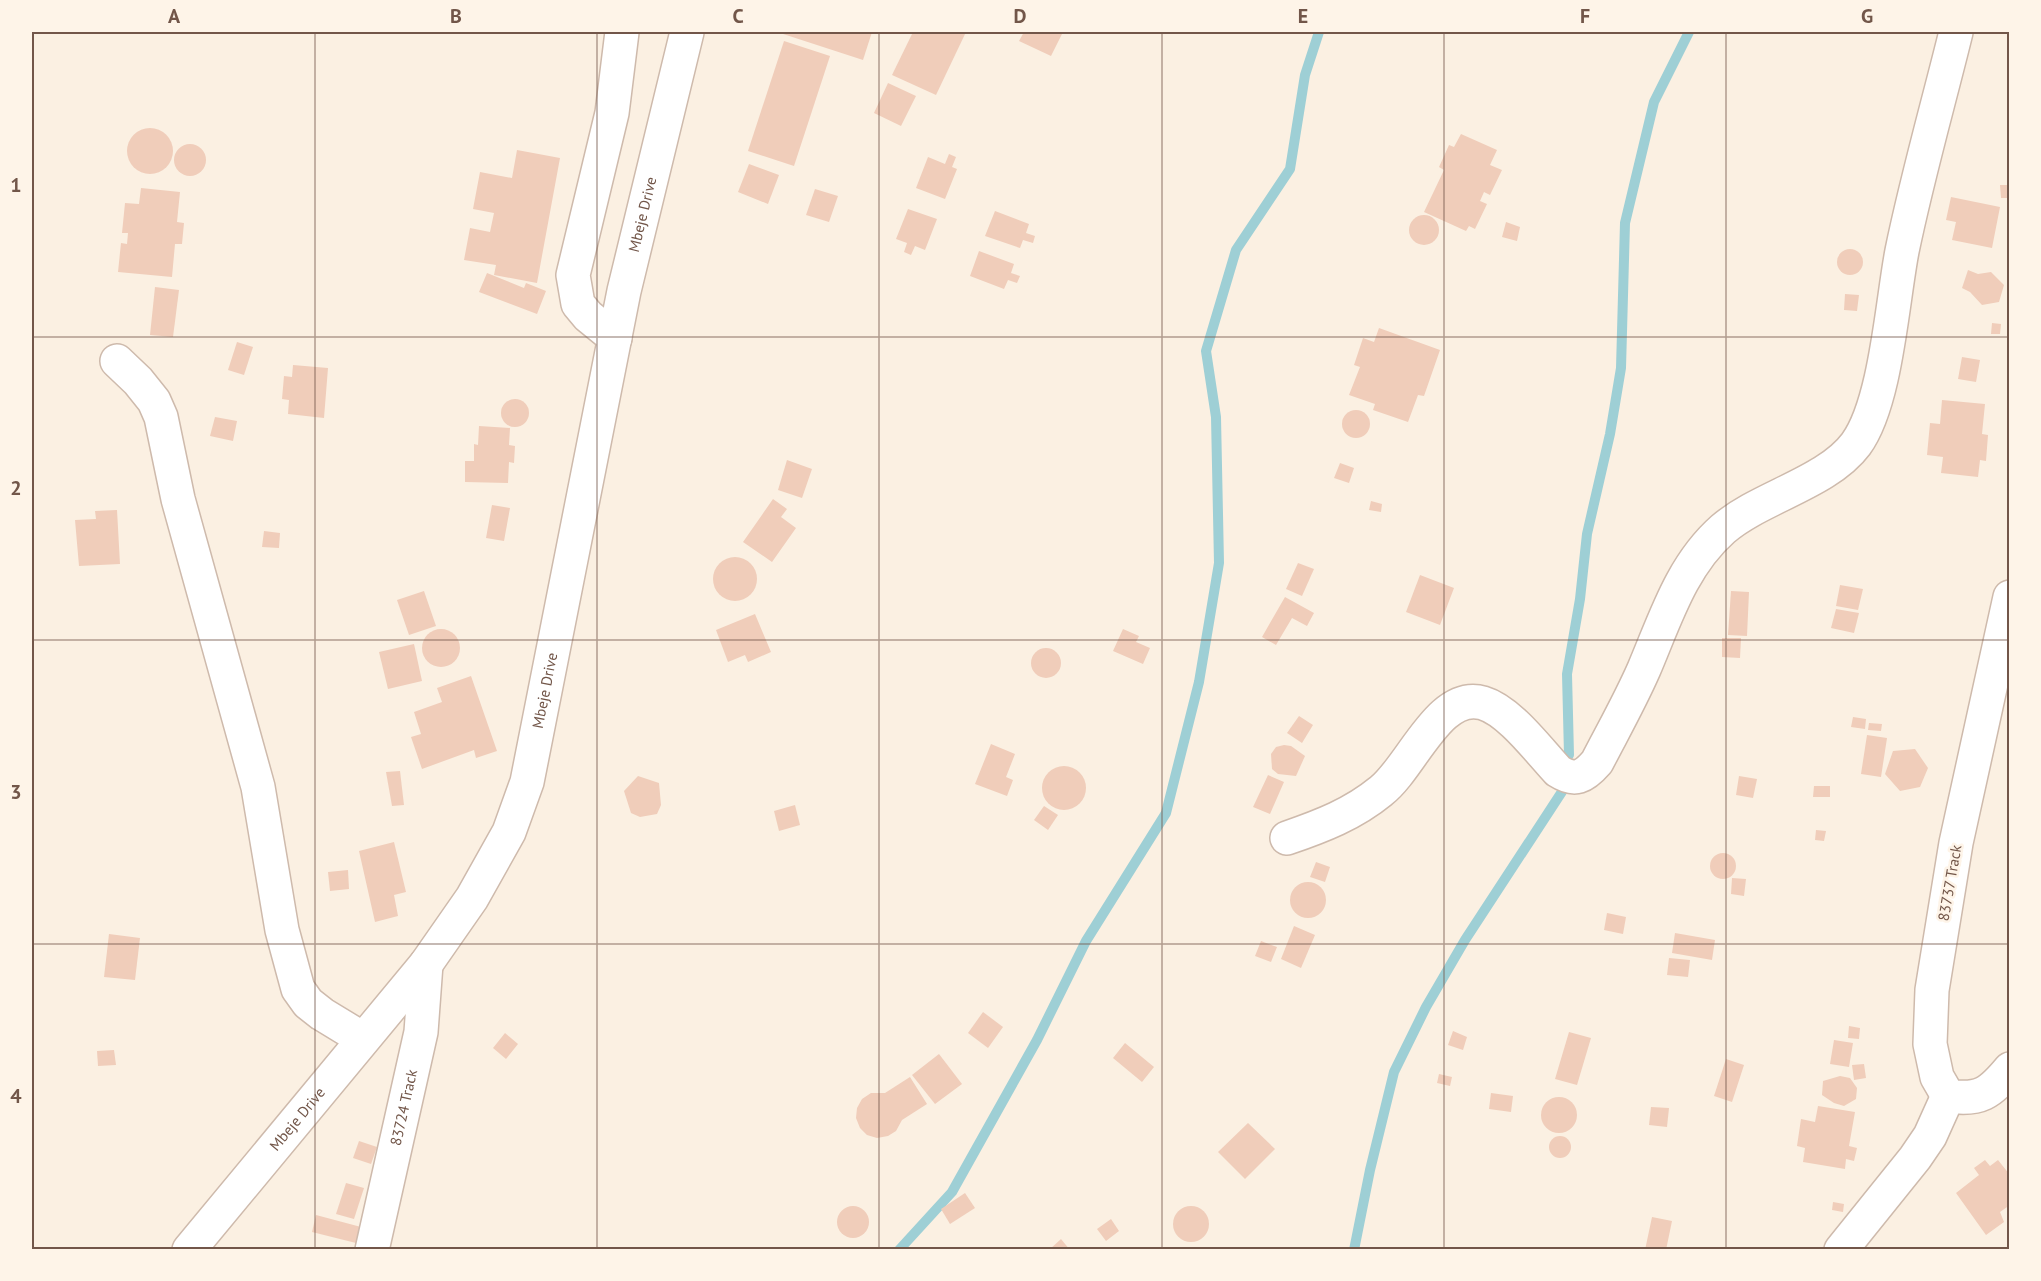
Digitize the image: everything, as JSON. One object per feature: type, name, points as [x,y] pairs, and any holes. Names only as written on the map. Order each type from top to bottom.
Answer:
[{"type":"street","points":[[615,338],[588,316],[578,304],[573,275],[612,113],[622,32]]},
{"type":"street","name":"Mbeje Drive","points":[[189,1250],[426,964],[472,898],[504,842],[527,782],[615,338],[687,32]]},
{"type":"street","points":[[1287,838],[1348,815],[1381,792],[1398,776],[1441,715],[1467,703],[1482,703],[1501,712],[1558,771],[1568,777],[1575,778],[1587,774],[1597,762],[1643,671],[1672,602],[1700,553],[1723,529],[1747,512],[1800,485],[1837,461],[1855,444],[1869,421],[1877,396],[1902,252],[1956,32]]},
{"type":"street","points":[[117,361],[144,387],[161,417],[177,499],[253,766],[282,930],[298,989],[308,1003],[322,1014],[363,1039]]},
{"type":"street","name":"83737 Track","points":[[1948,1096],[1937,1077],[1930,1044],[1932,990],[1956,843],[2010,597]]},
{"type":"street","name":"83724 Track","points":[[372,1250],[421,1032],[426,964]]},
{"type":"street","points":[[1842,1250],[1915,1158],[1930,1136],[1948,1096],[1971,1100],[1994,1088],[2010,1069]]},
{"type":"building","points":[[777,32],[872,32],[863,60]]},
{"type":"building","points":[[913,32],[966,32],[936,95],[892,75]]},
{"type":"building","points":[[1024,32],[1063,32],[1051,56],[1019,41]]},
{"type":"building","points":[[784,41],[830,56],[794,166],[748,151]]},
{"type":"building","points":[[888,83],[916,96],[901,126],[874,113]]},
{"type":"building","points":[[150,128],[166,135],[173,151],[166,167],[150,174],[134,167],[127,151],[134,135]]},
{"type":"building","points":[[1461,134],[1497,150],[1490,165],[1502,170],[1490,195],[1484,192],[1480,201],[1487,204],[1475,229],[1469,226],[1466,231],[1424,212],[1444,170],[1439,167],[1449,145],[1454,147]]},
{"type":"building","points":[[190,144],[202,148],[206,160],[202,172],[190,176],[178,172],[174,160],[178,148]]},
{"type":"building","points":[[517,150],[560,158],[537,283],[494,275],[496,265],[464,260],[470,228],[490,232],[494,213],[473,209],[480,172],[512,178]]},
{"type":"building","points":[[949,154],[956,157],[952,167],[957,169],[945,199],[916,188],[928,157],[945,164]]},
{"type":"building","points":[[749,164],[779,175],[768,204],[738,192]]},
{"type":"building","points":[[2000,185],[2010,185],[2010,198],[2001,198]]},
{"type":"building","points":[[141,188],[180,192],[177,222],[184,223],[182,244],[175,244],[172,277],[118,272],[121,243],[127,244],[128,233],[122,233],[125,203],[139,204]]},
{"type":"building","points":[[815,189],[838,196],[829,222],[806,215]]},
{"type":"building","points":[[1951,197],[2000,207],[1992,248],[1952,240],[1956,222],[1946,220]]},
{"type":"building","points":[[908,209],[937,219],[925,250],[915,246],[911,255],[904,252],[907,243],[896,239]]},
{"type":"building","points":[[995,211],[1029,224],[1026,233],[1035,236],[1033,243],[1023,240],[1020,248],[985,236]]},
{"type":"building","points":[[1424,215],[1430,216],[1438,224],[1438,236],[1430,244],[1424,245],[1418,244],[1410,236],[1409,230],[1410,224],[1418,216]]},
{"type":"building","points":[[1506,222],[1520,227],[1517,241],[1502,237]]},
{"type":"building","points":[[1850,249],[1859,253],[1863,262],[1859,271],[1850,275],[1841,271],[1837,262],[1841,253]]},
{"type":"building","points":[[979,251],[1014,264],[1011,273],[1020,276],[1017,283],[1008,280],[1004,289],[970,276]]},
{"type":"building","points":[[1968,270],[1978,274],[1991,272],[2004,285],[1999,302],[1982,305],[1970,292],[1962,288]]},
{"type":"building","points":[[487,273],[524,288],[526,283],[546,291],[537,314],[479,292]]},
{"type":"building","points":[[155,287],[179,290],[173,337],[150,335]]},
{"type":"building","points":[[1845,294],[1859,295],[1857,311],[1844,310]]},
{"type":"building","points":[[1992,323],[2001,324],[2000,334],[1991,334]]},
{"type":"building","points":[[1379,328],[1440,350],[1424,396],[1418,395],[1408,422],[1373,410],[1375,404],[1349,395],[1360,367],[1354,365],[1363,338],[1374,342]]},
{"type":"building","points":[[237,342],[253,347],[244,375],[228,370]]},
{"type":"building","points":[[1962,357],[1980,360],[1976,382],[1958,379]]},
{"type":"building","points":[[293,365],[328,368],[324,418],[288,414],[289,400],[282,399],[284,376],[292,377]]},
{"type":"building","points":[[515,399],[525,403],[529,413],[525,423],[515,427],[505,423],[501,413],[505,403]]},
{"type":"building","points":[[1942,400],[1985,404],[1982,434],[1988,435],[1986,461],[1980,460],[1978,477],[1941,473],[1943,457],[1927,455],[1930,423],[1940,424]]},
{"type":"building","points":[[1356,410],[1366,414],[1370,424],[1366,434],[1356,438],[1346,434],[1342,424],[1346,414]]},
{"type":"building","points":[[215,417],[237,421],[233,441],[210,436]]},
{"type":"building","points":[[479,426],[510,428],[509,445],[515,446],[514,463],[509,462],[508,483],[465,482],[465,461],[474,461],[474,444],[478,445]]},
{"type":"building","points":[[787,460],[812,469],[802,498],[778,490]]},
{"type":"building","points":[[1340,463],[1354,468],[1349,483],[1334,478]]},
{"type":"building","points":[[773,499],[787,509],[781,517],[796,528],[772,562],[743,542]]},
{"type":"building","points":[[1371,501],[1382,504],[1381,512],[1369,510]]},
{"type":"building","points":[[492,505],[510,508],[504,541],[486,538]]},
{"type":"building","points":[[117,510],[120,564],[79,566],[75,520],[96,519],[95,511]]},
{"type":"building","points":[[264,531],[280,533],[279,548],[262,547]]},
{"type":"building","points":[[735,557],[750,564],[757,579],[750,594],[735,601],[720,594],[713,579],[720,564]]},
{"type":"building","points":[[1298,563],[1314,569],[1302,596],[1286,589]]},
{"type":"building","points":[[1420,575],[1454,588],[1440,625],[1406,612]]},
{"type":"building","points":[[1840,585],[1863,589],[1858,610],[1836,606]]},
{"type":"building","points":[[424,591],[436,626],[409,635],[397,600]]},
{"type":"building","points":[[1731,591],[1749,592],[1747,636],[1728,635]]},
{"type":"building","points":[[1285,597],[1314,613],[1307,626],[1292,618],[1276,645],[1262,637]]},
{"type":"building","points":[[1836,609],[1859,613],[1854,633],[1831,628]]},
{"type":"building","points":[[755,614],[771,652],[748,662],[745,655],[728,662],[716,630]]},
{"type":"building","points":[[441,629],[454,635],[460,648],[454,661],[441,667],[428,661],[422,648],[428,635]]},
{"type":"building","points":[[1123,629],[1139,636],[1136,642],[1150,648],[1143,664],[1113,651]]},
{"type":"building","points":[[1722,638],[1741,638],[1740,658],[1722,657]]},
{"type":"building","points":[[414,644],[422,681],[388,689],[379,652]]},
{"type":"building","points":[[1046,648],[1057,652],[1061,663],[1057,674],[1046,678],[1035,674],[1031,663],[1035,652]]},
{"type":"building","points":[[471,676],[497,751],[476,758],[474,750],[422,769],[411,737],[421,734],[414,712],[442,702],[437,688]]},
{"type":"building","points":[[1299,716],[1313,725],[1302,743],[1287,733]]},
{"type":"building","points":[[1853,717],[1866,719],[1865,729],[1851,727]]},
{"type":"building","points":[[1869,723],[1882,724],[1881,731],[1868,730]]},
{"type":"building","points":[[1867,735],[1887,738],[1881,777],[1861,774]]},
{"type":"building","points":[[991,744],[1015,754],[1006,777],[1013,780],[1007,796],[975,784]]},
{"type":"building","points":[[1291,746],[1305,756],[1296,776],[1278,774],[1272,769],[1271,754],[1276,747]]},
{"type":"building","points":[[1915,749],[1928,768],[1920,787],[1900,791],[1885,774],[1893,751]]},
{"type":"building","points":[[1064,766],[1079,773],[1086,788],[1079,803],[1064,810],[1049,803],[1042,788],[1049,773]]},
{"type":"building","points":[[400,771],[404,805],[392,806],[386,772]]},
{"type":"building","points":[[1268,775],[1284,782],[1270,814],[1253,807]]},
{"type":"building","points":[[638,776],[659,783],[661,805],[657,814],[640,817],[631,813],[624,791]]},
{"type":"building","points":[[1739,776],[1757,779],[1753,798],[1736,795]]},
{"type":"building","points":[[1814,786],[1830,786],[1830,797],[1813,797]]},
{"type":"building","points":[[795,805],[800,825],[779,831],[774,811]]},
{"type":"building","points":[[1044,806],[1058,815],[1048,830],[1034,820]]},
{"type":"building","points":[[1816,830],[1826,831],[1824,841],[1815,840]]},
{"type":"building","points":[[394,842],[406,892],[394,895],[398,916],[375,922],[359,851]]},
{"type":"building","points":[[1723,853],[1732,857],[1736,866],[1732,875],[1723,879],[1714,875],[1710,866],[1714,857]]},
{"type":"building","points":[[1316,862],[1330,867],[1325,882],[1310,877]]},
{"type":"building","points":[[348,870],[349,889],[330,891],[328,872]]},
{"type":"building","points":[[1732,878],[1746,879],[1744,896],[1731,894]]},
{"type":"building","points":[[1308,882],[1321,887],[1326,900],[1321,913],[1308,918],[1295,913],[1290,900],[1295,887]]},
{"type":"building","points":[[1607,913],[1626,917],[1623,934],[1604,930]]},
{"type":"building","points":[[1294,926],[1315,935],[1301,968],[1281,959]]},
{"type":"building","points":[[1675,933],[1715,940],[1712,960],[1672,953]]},
{"type":"building","points":[[109,934],[140,938],[135,980],[104,977]]},
{"type":"building","points":[[1261,941],[1277,947],[1271,962],[1255,956]]},
{"type":"building","points":[[1669,958],[1690,960],[1688,977],[1667,975]]},
{"type":"building","points":[[983,1012],[1003,1027],[988,1048],[968,1033]]},
{"type":"building","points":[[1849,1026],[1860,1028],[1859,1039],[1848,1038]]},
{"type":"building","points":[[1453,1031],[1467,1037],[1463,1050],[1448,1045]]},
{"type":"building","points":[[1569,1032],[1591,1038],[1577,1085],[1555,1079]]},
{"type":"building","points":[[505,1033],[518,1044],[506,1059],[493,1048]]},
{"type":"building","points":[[1834,1040],[1853,1043],[1849,1067],[1830,1064]]},
{"type":"building","points":[[1125,1043],[1154,1067],[1142,1082],[1113,1058]]},
{"type":"building","points":[[114,1050],[116,1065],[98,1066],[97,1051]]},
{"type":"building","points":[[939,1054],[962,1084],[935,1104],[912,1075]]},
{"type":"building","points":[[1726,1059],[1744,1065],[1732,1102],[1714,1096]]},
{"type":"building","points":[[1864,1064],[1866,1078],[1854,1080],[1852,1065]]},
{"type":"building","points":[[1439,1074],[1452,1077],[1450,1086],[1437,1083]]},
{"type":"building","points":[[1840,1076],[1850,1078],[1857,1088],[1856,1099],[1844,1106],[1822,1095],[1823,1081]]},
{"type":"building","points":[[910,1077],[927,1104],[902,1120],[896,1131],[888,1136],[877,1138],[867,1135],[860,1128],[856,1118],[857,1108],[862,1099],[871,1093],[885,1093]]},
{"type":"building","points":[[1491,1093],[1513,1096],[1511,1112],[1489,1109]]},
{"type":"building","points":[[1559,1097],[1572,1102],[1577,1115],[1572,1128],[1559,1133],[1546,1128],[1541,1115],[1546,1102]]},
{"type":"building","points":[[1818,1106],[1855,1112],[1849,1146],[1857,1148],[1854,1161],[1846,1159],[1845,1169],[1803,1162],[1805,1148],[1797,1146],[1801,1119],[1815,1122]]},
{"type":"building","points":[[1651,1107],[1669,1108],[1667,1127],[1649,1125]]},
{"type":"building","points":[[1248,1123],[1275,1149],[1245,1179],[1218,1152]]},
{"type":"building","points":[[1560,1136],[1568,1139],[1571,1147],[1568,1155],[1560,1158],[1552,1155],[1549,1147],[1552,1139]]},
{"type":"building","points":[[359,1141],[377,1147],[371,1164],[353,1158]]},
{"type":"building","points":[[1985,1160],[1990,1166],[1998,1160],[2010,1175],[2010,1205],[2000,1212],[2004,1222],[1986,1235],[1956,1193],[1979,1175],[1974,1168]]},
{"type":"building","points":[[346,1183],[364,1188],[354,1219],[336,1214]]},
{"type":"building","points":[[965,1193],[975,1208],[950,1224],[941,1209]]},
{"type":"building","points":[[1833,1202],[1844,1204],[1843,1212],[1832,1210]]},
{"type":"building","points":[[853,1206],[864,1211],[869,1222],[864,1233],[853,1238],[842,1233],[837,1222],[842,1211]]},
{"type":"building","points":[[1191,1206],[1204,1211],[1209,1224],[1204,1237],[1191,1242],[1178,1237],[1173,1224],[1178,1211]]},
{"type":"building","points":[[316,1215],[361,1227],[356,1243],[312,1232]]},
{"type":"building","points":[[1652,1217],[1672,1221],[1666,1250],[1645,1250]]},
{"type":"building","points":[[1111,1219],[1119,1231],[1106,1241],[1097,1229]]},
{"type":"building","points":[[1061,1239],[1070,1250],[1049,1250]]},
{"type":"waterway","points":[[899,1250],[952,1192],[1037,1040],[1086,941],[1166,813],[1199,682],[1219,563],[1216,417],[1206,351],[1236,250],[1290,169],[1305,75],[1319,32]]},
{"type":"waterway","points":[[1569,755],[1567,674],[1580,599],[1587,534],[1610,434],[1621,368],[1625,223],[1654,102],[1689,32]]},
{"type":"waterway","points":[[1354,1250],[1370,1170],[1394,1072],[1426,1007],[1465,940],[1567,784]]}]
